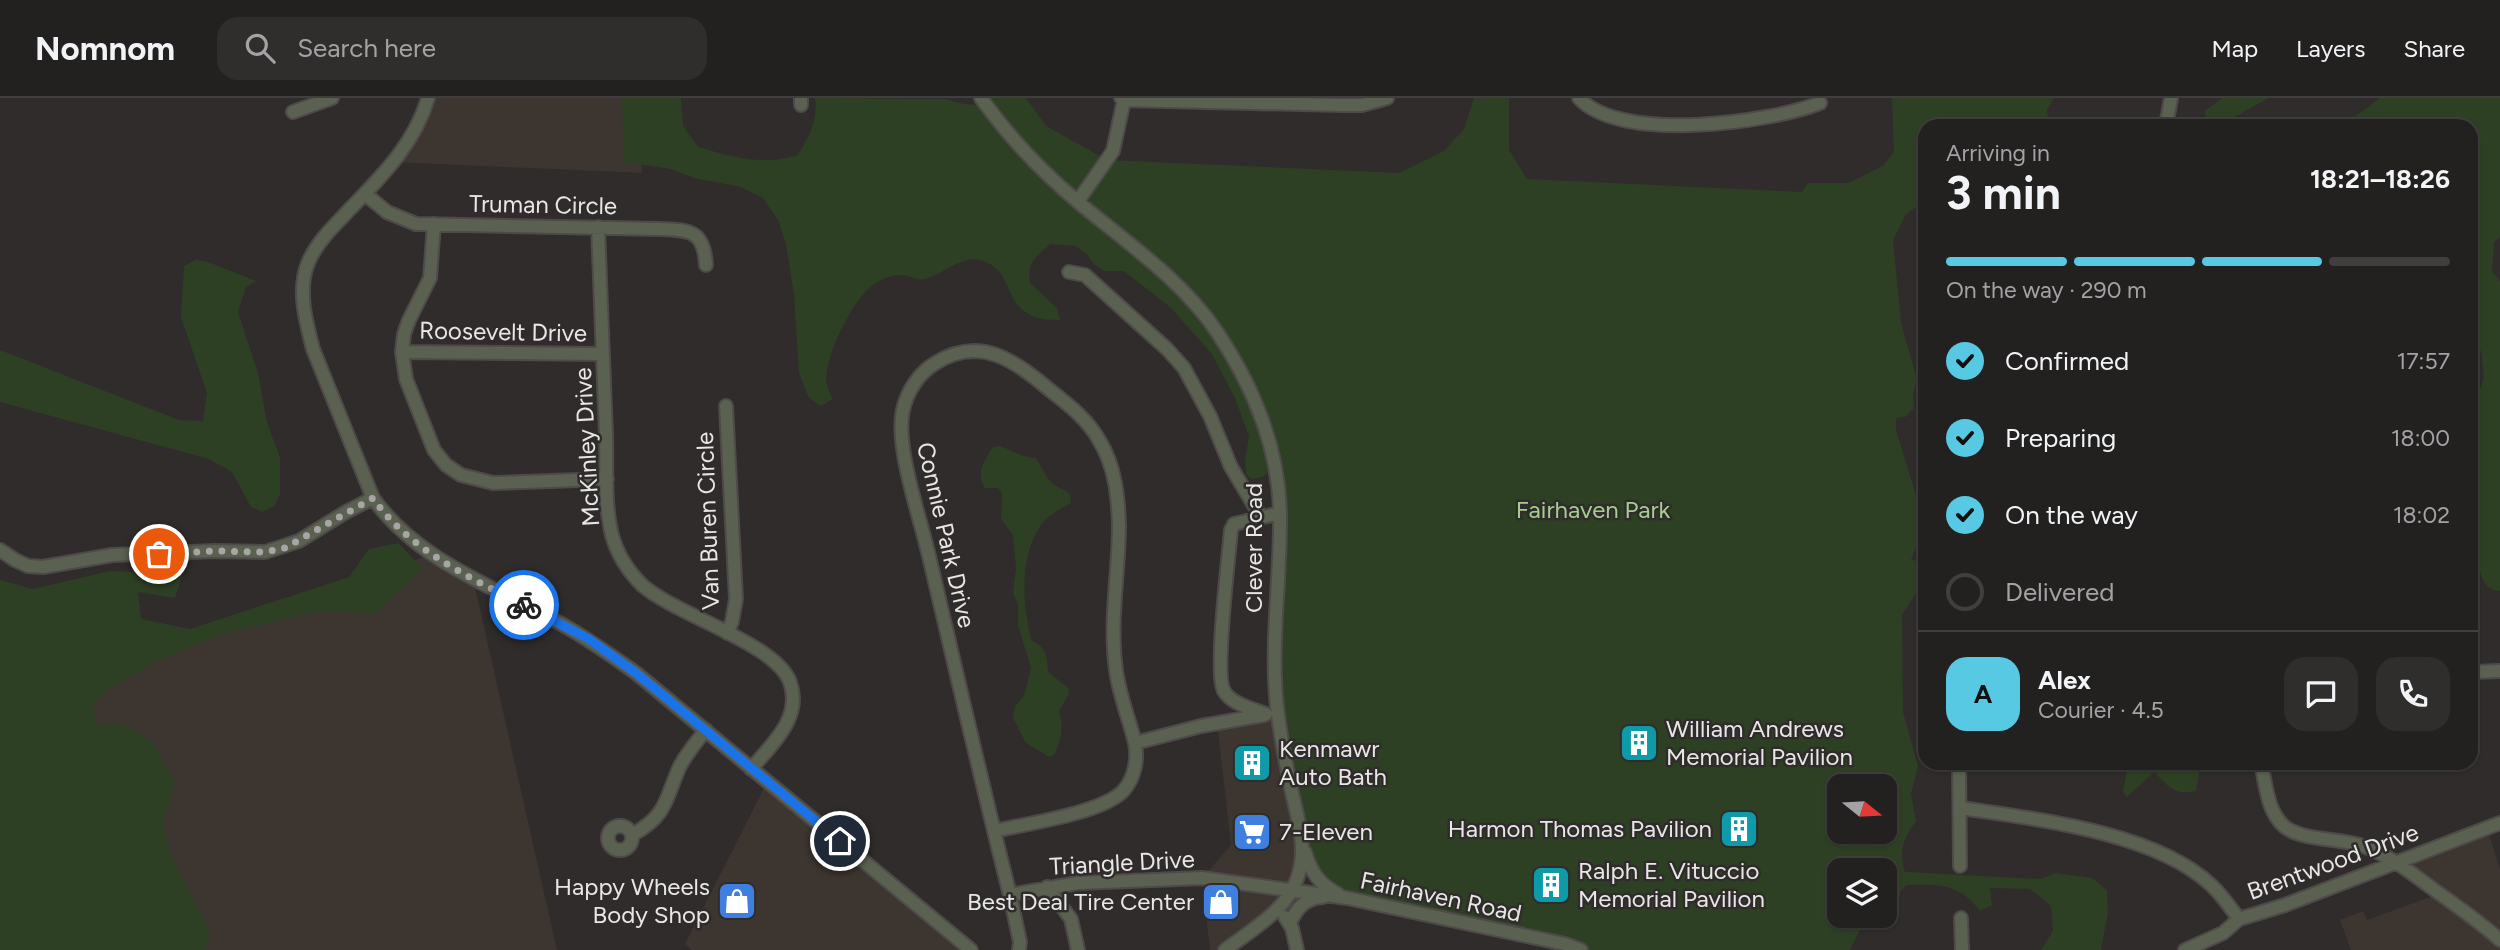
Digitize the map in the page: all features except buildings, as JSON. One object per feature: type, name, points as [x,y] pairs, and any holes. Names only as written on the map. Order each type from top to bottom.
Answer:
[{"type":"street","points":[[293,113],[332,98]]},
{"type":"street","points":[[428,98],[411,139],[317,247],[308,263],[303,296],[313,349],[373,498],[389,518],[433,554],[589,639],[636,673],[971,950]]},
{"type":"street","name":"Clever Road","points":[[981,98],[1024,152],[1159,268],[1215,330],[1247,381],[1261,416],[1271,451],[1280,513],[1272,714],[1301,840],[1301,867],[1292,890],[1278,909],[1225,950]]},
{"type":"street","points":[[1078,201],[1114,151],[1123,99],[1352,105],[1387,98]]},
{"type":"street","points":[[1579,98],[1591,109],[1625,121],[1696,125],[1759,120],[1820,103]]},
{"type":"street","points":[[2167,119],[2171,98]]},
{"type":"street","name":"Truman Circle","points":[[365,194],[398,219],[416,224],[598,227],[687,232],[699,238],[705,247],[706,265]]},
{"type":"street","points":[[434,224],[430,278],[409,320],[402,352],[406,379],[435,450],[446,466],[461,475],[493,484],[607,479]]},
{"type":"street","name":"McKinley Drive","points":[[598,227],[607,479],[612,533],[617,550],[632,574],[655,595],[770,656],[787,674],[792,685],[793,710],[787,724],[751,769]]},
{"type":"street","points":[[1069,272],[1085,275],[1149,331],[1184,368],[1210,416],[1231,467],[1261,517]]},
{"type":"street","name":"Connie Park Drive","points":[[1010,895],[902,439],[902,414],[906,398],[916,381],[930,366],[947,356],[965,351],[982,351],[1011,360],[1085,420],[1104,450],[1117,487],[1119,510],[1114,611],[1115,668],[1122,704],[1135,743]]},
{"type":"street","name":"Roosevelt Drive","points":[[402,352],[603,354]]},
{"type":"street","name":"Van Buren Circle","points":[[726,406],[736,599],[727,633]]},
{"type":"street","points":[[0,550],[28,566],[43,567],[112,555],[265,552],[299,541],[373,498]]},
{"type":"street","points":[[1272,714],[1229,697],[1224,692],[1221,676],[1231,530],[1239,521],[1280,513]]},
{"type":"street","points":[[2478,672],[2500,671]]},
{"type":"street","points":[[994,831],[1087,810],[1114,800],[1123,792],[1135,769],[1135,743],[1200,726],[1272,714]]},
{"type":"street","points":[[632,835],[654,820],[663,809],[682,762],[706,730]]},
{"type":"street","points":[[1959,770],[1960,866]]},
{"type":"street","points":[[2262,770],[2270,806],[2277,819],[2288,829],[2301,834],[2361,845],[2398,862],[2500,940]]},
{"type":"street","points":[[1961,808],[2040,820],[2129,841],[2196,873],[2225,900],[2239,919]]},
{"type":"street","name":"Brentwood Drive","points":[[2185,950],[2223,933],[2239,919],[2285,905],[2500,822]]},
{"type":"street","points":[[1301,840],[1315,877],[1326,888],[1347,898]]},
{"type":"street","name":"Triangle Drive","points":[[1010,895],[1078,883],[1202,878],[1292,890]]},
{"type":"street","points":[[1047,887],[1071,919],[1078,950]]},
{"type":"street","name":"Fairhaven Road","points":[[1292,890],[1347,898],[1565,944],[1581,950]]},
{"type":"street","points":[[1010,895],[1020,950]]},
{"type":"street","points":[[1290,923],[1295,911],[1304,902],[1314,897],[1332,896]]},
{"type":"street","points":[[1278,909],[1290,923],[1297,950]]},
{"type":"street","points":[[1961,918],[1962,950]]},
{"type":"shaded area","points":[[428,98],[637,98],[642,173],[393,162]]},
{"type":"shaded area","points":[[433,554],[473,578],[557,950],[0,950],[0,701]]},
{"type":"shaded area","points":[[1278,713],[1301,840],[1292,890],[1225,950],[1210,950],[1202,878],[1231,845],[1217,723]]},
{"type":"shaded area","points":[[767,782],[971,950],[692,950],[685,944]]},
{"type":"shaded area","points":[[2487,827],[2500,869],[2500,950],[2351,950],[2340,920],[2363,911],[2367,920],[2438,894],[2398,862]]},
{"type":"green space","points":[[622,98],[681,98],[683,126],[698,147],[758,160],[797,156],[812,129],[815,98],[946,99],[981,106],[1158,271],[1213,332],[1245,382],[1269,452],[1267,473],[1263,477],[1251,479],[1246,474],[1249,436],[1235,398],[1212,354],[1170,307],[1124,271],[1105,271],[1075,246],[1050,244],[1031,265],[1030,283],[1057,308],[1060,320],[1026,313],[1017,305],[1001,274],[993,266],[980,260],[960,262],[925,279],[899,275],[876,282],[857,302],[842,327],[831,355],[826,379],[833,399],[821,406],[809,398],[799,373],[794,295],[786,244],[778,220],[763,198],[741,187],[694,178],[671,169],[624,162]]},
{"type":"green space","name":"Fairhaven Park","points":[[982,98],[1026,98],[1046,126],[1107,160],[1399,173],[1444,151],[1464,129],[1474,98],[1509,98],[1509,150],[1527,179],[1802,192],[1808,183],[1849,183],[1883,166],[1894,152],[1892,98],[2054,98],[2047,110],[2048,119],[1918,119],[1918,206],[1906,214],[1893,240],[1901,323],[1917,379],[1913,394],[1914,408],[1905,417],[1896,418],[1896,430],[1918,502],[1918,542],[1911,560],[1918,561],[1918,591],[1902,615],[1903,712],[1918,766],[1911,794],[1916,821],[1905,839],[1902,858],[1905,872],[2041,879],[2055,873],[2092,878],[2107,890],[2108,912],[2101,950],[2041,950],[2053,931],[2051,906],[2030,889],[1990,888],[1992,905],[1980,911],[1956,890],[1938,885],[1906,885],[1900,896],[1897,896],[1897,858],[1827,858],[1827,928],[1861,928],[1850,950],[1581,950],[1347,898],[1315,877],[1278,713],[1277,486],[1247,381],[1179,289],[1078,201]]},
{"type":"green space","points":[[2222,98],[2269,98],[2229,119],[2206,119],[2205,111]]},
{"type":"green space","points":[[2380,98],[2500,98],[2500,238],[2494,242],[2492,272],[2500,281],[2500,591],[2493,590],[2484,581],[2478,563],[2478,390],[2484,377],[2481,351],[2478,351],[2478,119],[2352,119]]},
{"type":"green space","points":[[196,260],[256,281],[246,287],[238,312],[258,373],[267,423],[280,457],[280,494],[274,506],[262,512],[251,507],[232,472],[209,459],[0,402],[0,350],[179,420],[203,421],[207,393],[181,317],[184,266]]},
{"type":"green space","points":[[1000,446],[1023,456],[1036,458],[1050,481],[1071,498],[1071,503],[1044,521],[1034,537],[1024,582],[1026,613],[1032,641],[1043,650],[1048,672],[1068,688],[1069,694],[1059,711],[1062,728],[1059,743],[1055,754],[1049,757],[1026,743],[1013,718],[1015,706],[1024,696],[1031,668],[1018,625],[1018,605],[1013,593],[1016,568],[1013,535],[1001,519],[1002,493],[998,488],[985,488],[981,477],[982,467],[993,447]]},
{"type":"green space","points":[[398,543],[423,569],[375,614],[318,611],[219,635],[159,660],[102,693],[93,706],[97,726],[120,723],[152,741],[175,782],[163,824],[172,858],[210,931],[206,950],[0,950],[0,580],[33,589],[110,571],[136,572],[163,561],[184,571],[175,598],[138,592],[141,619],[190,629],[349,577],[369,549]]},
{"type":"green space","points":[[2127,770],[2196,770],[2199,773],[2196,791],[2177,791],[2154,772],[2127,797],[2123,792]]},
{"type":"way so far","points":[[159,554],[265,552],[285,548],[373,498],[389,518],[433,554],[524,605]]},
{"type":"place","name":"William Andrews Memorial Pavilion","points":[[1639,743]]},
{"type":"place","name":"Kenmawr Auto Bath","points":[[1252,763]]},
{"type":"place","name":"Harmon Thomas Pavilion","points":[[1739,829]]},
{"type":"place","name":"7-Eleven","points":[[1252,832]]},
{"type":"place","name":"Ralph E. Vituccio Memorial Pavilion","points":[[1551,885]]},
{"type":"place","name":"Happy Wheels Body Shop","points":[[737,901]]},
{"type":"place","name":"Best Deal Tire Center","points":[[1221,902]]},
{"type":"route","points":[[524,605],[589,639],[636,673],[840,841]]}]
